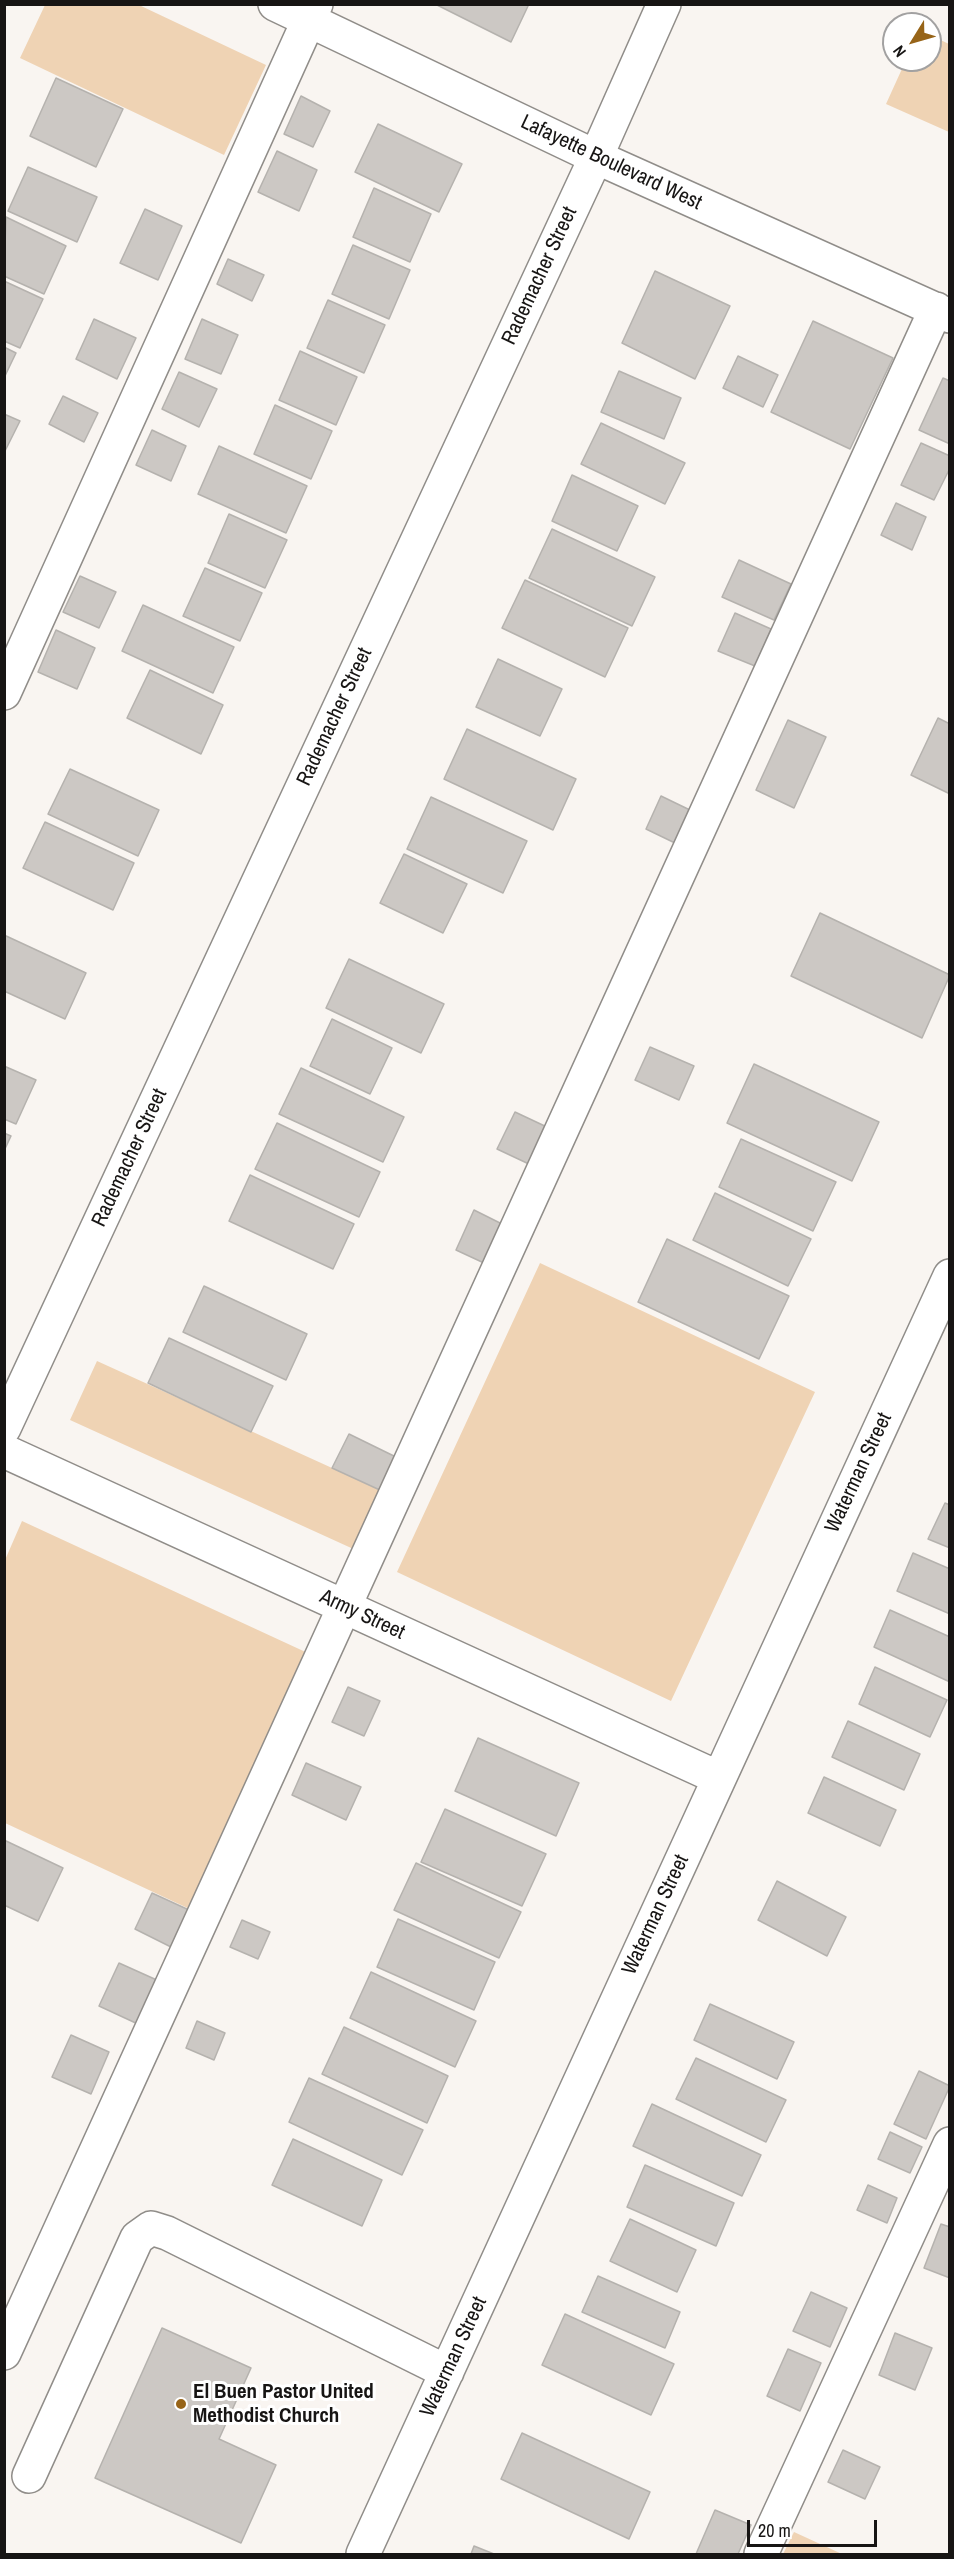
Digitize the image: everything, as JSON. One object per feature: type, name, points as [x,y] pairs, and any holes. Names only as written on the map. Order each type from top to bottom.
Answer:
[{"type":"street","name":"Lafayette Boulevard West","points":[[275,4],[313,12],[596,157],[943,312]]},
{"type":"street","name":"Rademacher Street","points":[[4,1428],[596,157],[664,4]]},
{"type":"street","points":[[4,693],[313,12]]},
{"type":"street","points":[[4,2353],[345,1607],[943,312]]},
{"type":"street","name":"Waterman Street","points":[[363,2554],[950,1276]]},
{"type":"street","name":"Army Street","points":[[4,1451],[719,1778]]},
{"type":"street","points":[[760,2554],[950,2144]]},
{"type":"street","points":[[29,2476],[137,2238],[151,2228],[447,2372]]},
{"type":"shaded area","points":[[45,5],[139,5],[266,65],[224,155],[20,58]]},
{"type":"shaded area","points":[[942,41],[949,44],[949,132],[886,104],[901,72],[942,72]]},
{"type":"shaded area","points":[[540,1263],[815,1392],[671,1701],[397,1572]]},
{"type":"shaded area","points":[[97,1361],[387,1493],[360,1552],[70,1420]]},
{"type":"shaded area","points":[[22,1521],[312,1655],[194,1911],[5,1823],[5,1560]]},
{"type":"shaded area","points":[[794,2532],[842,2554],[783,2554]]},
{"type":"building","points":[[435,4],[529,4],[511,42]]},
{"type":"building","points":[[56,78],[123,109],[96,167],[30,136]]},
{"type":"building","points":[[301,96],[330,111],[313,147],[284,134]]},
{"type":"building","points":[[378,124],[462,164],[439,212],[355,172]]},
{"type":"building","points":[[277,151],[317,170],[299,211],[258,192]]},
{"type":"building","points":[[28,167],[97,197],[77,242],[8,211]]},
{"type":"building","points":[[374,188],[431,214],[410,262],[353,237]]},
{"type":"building","points":[[145,209],[182,226],[158,280],[120,263]]},
{"type":"building","points":[[6,217],[66,246],[44,294],[4,276]]},
{"type":"building","points":[[353,245],[410,270],[389,319],[332,294]]},
{"type":"building","points":[[228,259],[264,275],[252,301],[217,284]]},
{"type":"building","points":[[655,271],[730,306],[695,379],[622,343]]},
{"type":"building","points":[[4,281],[43,299],[20,348],[4,341]]},
{"type":"building","points":[[328,300],[385,325],[364,373],[307,348]]},
{"type":"building","points":[[94,319],[136,338],[117,379],[76,359]]},
{"type":"building","points":[[202,319],[238,335],[221,374],[185,359]]},
{"type":"building","points":[[813,321],[893,358],[850,449],[771,412]]},
{"type":"building","points":[[4,347],[16,353],[4,378]]},
{"type":"building","points":[[300,351],[357,377],[336,425],[279,400]]},
{"type":"building","points":[[738,356],[778,375],[763,407],[723,388]]},
{"type":"building","points":[[619,371],[681,398],[664,439],[601,412]]},
{"type":"building","points":[[179,372],[217,389],[199,427],[162,409]]},
{"type":"building","points":[[943,378],[950,381],[950,444],[919,430]]},
{"type":"building","points":[[63,396],[98,413],[84,442],[49,424]]},
{"type":"building","points":[[275,405],[332,431],[311,479],[254,454]]},
{"type":"building","points":[[4,414],[20,421],[4,453]]},
{"type":"building","points":[[601,423],[685,463],[665,504],[581,464]]},
{"type":"building","points":[[152,430],[186,446],[171,481],[136,465]]},
{"type":"building","points":[[921,443],[950,456],[950,468],[934,500],[901,485]]},
{"type":"building","points":[[219,446],[307,486],[286,533],[198,494]]},
{"type":"building","points":[[572,475],[638,506],[617,551],[552,521]]},
{"type":"building","points":[[896,503],[926,517],[912,550],[881,535]]},
{"type":"building","points":[[229,514],[287,540],[265,588],[208,563]]},
{"type":"building","points":[[552,529],[655,577],[632,626],[529,578]]},
{"type":"building","points":[[739,560],[791,584],[774,620],[722,597]]},
{"type":"building","points":[[205,568],[262,593],[240,641],[183,616]]},
{"type":"building","points":[[80,576],[116,592],[99,628],[63,612]]},
{"type":"building","points":[[525,580],[628,628],[605,677],[502,628]]},
{"type":"building","points":[[143,605],[234,647],[213,693],[122,651]]},
{"type":"building","points":[[735,613],[771,629],[755,666],[718,651]]},
{"type":"building","points":[[56,630],[95,648],[77,689],[38,672]]},
{"type":"building","points":[[498,659],[562,689],[540,736],[476,707]]},
{"type":"building","points":[[150,670],[223,705],[201,754],[127,718]]},
{"type":"building","points":[[938,718],[950,724],[950,794],[911,775]]},
{"type":"building","points":[[788,720],[826,737],[794,808],[756,790]]},
{"type":"building","points":[[467,729],[576,779],[553,830],[444,779]]},
{"type":"building","points":[[70,769],[159,810],[138,856],[48,814]]},
{"type":"building","points":[[661,796],[692,811],[677,844],[646,829]]},
{"type":"building","points":[[431,797],[527,841],[503,893],[407,849]]},
{"type":"building","points":[[45,822],[134,863],[113,910],[23,868]]},
{"type":"building","points":[[404,854],[467,884],[443,933],[380,903]]},
{"type":"building","points":[[820,913],[950,975],[922,1038],[791,976]]},
{"type":"building","points":[[4,935],[86,973],[65,1019],[4,991]]},
{"type":"building","points":[[349,959],[444,1004],[421,1053],[326,1008]]},
{"type":"building","points":[[332,1019],[392,1048],[370,1094],[310,1066]]},
{"type":"building","points":[[650,1047],[694,1066],[679,1100],[635,1080]]},
{"type":"building","points":[[754,1064],[879,1122],[852,1181],[727,1123]]},
{"type":"building","points":[[4,1066],[36,1080],[16,1124],[4,1119]]},
{"type":"building","points":[[301,1068],[404,1117],[383,1162],[279,1114]]},
{"type":"building","points":[[515,1112],[549,1128],[531,1165],[497,1149]]},
{"type":"building","points":[[277,1123],[380,1172],[359,1217],[255,1169]]},
{"type":"building","points":[[4,1133],[11,1136],[4,1151]]},
{"type":"building","points":[[741,1139],[836,1182],[813,1231],[719,1187]]},
{"type":"building","points":[[250,1175],[354,1224],[333,1269],[229,1221]]},
{"type":"building","points":[[715,1193],[811,1239],[788,1286],[693,1240]]},
{"type":"building","points":[[474,1210],[502,1224],[484,1263],[456,1250]]},
{"type":"building","points":[[667,1239],[789,1296],[759,1359],[638,1302]]},
{"type":"building","points":[[204,1286],[307,1334],[286,1380],[183,1332]]},
{"type":"building","points":[[169,1338],[273,1386],[251,1432],[148,1383]]},
{"type":"building","points":[[349,1434],[398,1458],[382,1491],[332,1468]]},
{"type":"building","points":[[945,1503],[950,1505],[950,1548],[928,1539]]},
{"type":"building","points":[[913,1553],[950,1569],[950,1614],[897,1591]]},
{"type":"building","points":[[890,1610],[950,1637],[950,1682],[874,1647]]},
{"type":"building","points":[[875,1667],[947,1700],[930,1737],[859,1704]]},
{"type":"building","points":[[348,1687],[380,1701],[364,1736],[332,1722]]},
{"type":"building","points":[[848,1721],[920,1754],[904,1790],[832,1757]]},
{"type":"building","points":[[478,1738],[579,1783],[556,1836],[455,1791]]},
{"type":"building","points":[[306,1763],[361,1787],[346,1820],[292,1795]]},
{"type":"building","points":[[824,1777],[896,1810],[880,1846],[808,1813]]},
{"type":"building","points":[[445,1809],[546,1854],[522,1906],[421,1862]]},
{"type":"building","points":[[4,1840],[63,1868],[38,1921],[4,1905]]},
{"type":"building","points":[[416,1863],[521,1912],[499,1958],[394,1910]]},
{"type":"building","points":[[777,1881],[846,1917],[827,1956],[758,1920]]},
{"type":"building","points":[[152,1893],[189,1910],[171,1947],[135,1929]]},
{"type":"building","points":[[398,1919],[495,1962],[474,2010],[377,1967]]},
{"type":"building","points":[[242,1920],[270,1932],[258,1959],[230,1947]]},
{"type":"building","points":[[119,1963],[159,1981],[140,2025],[99,2006]]},
{"type":"building","points":[[371,1972],[476,2021],[455,2067],[350,2018]]},
{"type":"building","points":[[710,2004],[794,2042],[777,2079],[694,2040]]},
{"type":"building","points":[[197,2021],[225,2033],[214,2060],[186,2048]]},
{"type":"building","points":[[344,2027],[448,2076],[427,2123],[322,2074]]},
{"type":"building","points":[[71,2035],[109,2052],[91,2094],[52,2077]]},
{"type":"building","points":[[696,2058],[786,2100],[766,2142],[676,2099]]},
{"type":"building","points":[[919,2071],[950,2086],[926,2139],[894,2124]]},
{"type":"building","points":[[309,2078],[423,2130],[402,2175],[289,2122]]},
{"type":"building","points":[[652,2104],[761,2155],[742,2196],[633,2146]]},
{"type":"building","points":[[890,2132],[922,2147],[910,2173],[878,2159]]},
{"type":"building","points":[[293,2139],[382,2180],[362,2226],[272,2185]]},
{"type":"building","points":[[645,2165],[734,2203],[716,2246],[627,2207]]},
{"type":"building","points":[[868,2185],[897,2198],[887,2223],[857,2210]]},
{"type":"building","points":[[630,2219],[696,2250],[677,2292],[610,2261]]},
{"type":"building","points":[[941,2224],[950,2227],[950,2278],[924,2268]]},
{"type":"building","points":[[598,2276],[680,2312],[665,2348],[582,2312]]},
{"type":"building","points":[[811,2292],[847,2308],[830,2347],[793,2331]]},
{"type":"building","points":[[565,2314],[674,2364],[651,2415],[542,2365]]},
{"type":"building","name":"El Buen Pastor United Methodist Church","points":[[162,2328],[251,2368],[219,2439],[276,2465],[241,2543],[95,2478]]},
{"type":"building","points":[[895,2333],[932,2348],[915,2390],[879,2375]]},
{"type":"building","points":[[788,2349],[821,2363],[800,2411],[767,2396]]},
{"type":"building","points":[[522,2433],[650,2492],[629,2539],[501,2479]]},
{"type":"building","points":[[843,2450],[880,2467],[865,2499],[828,2482]]},
{"type":"building","points":[[715,2510],[751,2525],[738,2554],[696,2554]]},
{"type":"building","points":[[474,2546],[494,2554],[471,2554]]},
{"type":"place","name":"El Buen Pastor United Methodist Church","points":[[181,2404]]}]
